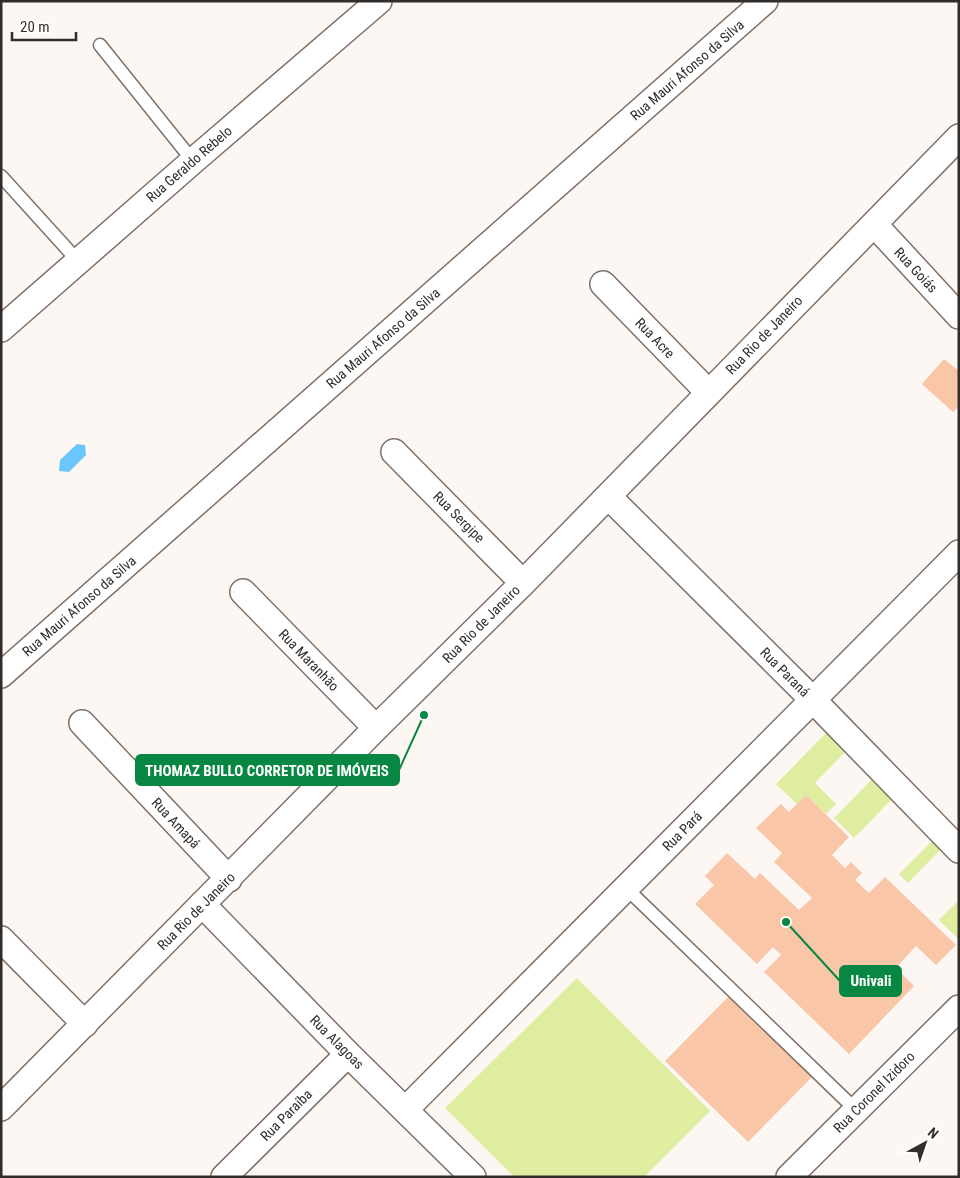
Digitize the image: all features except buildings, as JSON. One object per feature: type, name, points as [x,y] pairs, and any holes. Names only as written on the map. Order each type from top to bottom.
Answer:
[{"type":"street","name":"Rua Geraldo Rebelo","points":[[1,329],[379,1]]},
{"type":"street","name":"Rua Mauri Afonso da Silva","points":[[1,675],[765,1]]},
{"type":"street","name":"Rua Rio de Janeiro","points":[[1,1108],[376,728],[523,583],[959,137]]},
{"type":"street","name":"Rua Goiás","points":[[874,224],[959,316]]},
{"type":"street","name":"Rua Acre","points":[[602,284],[708,392]]},
{"type":"street","name":"Rua Sergipe","points":[[394,452],[523,583]]},
{"type":"street","name":"Rua Paraná","points":[[608,496],[813,700],[959,850]]},
{"type":"street","name":"Rua Pará","points":[[406,1109],[959,554]]},
{"type":"street","name":"Rua Maranhão","points":[[242,592],[376,728]]},
{"type":"street","name":"Rua Amapá","points":[[82,723],[228,879]]},
{"type":"street","name":"Rua Alagoas","points":[[202,904],[348,1054],[474,1177]]},
{"type":"street","points":[[1,939],[85,1024]]},
{"type":"street","name":"Rua Coronel Izidoro","points":[[789,1177],[959,1008]]},
{"type":"street","name":"Rua Paraíba","points":[[224,1177],[348,1054]]},
{"type":"lane","points":[[100,45],[193,161]]},
{"type":"lane","points":[[1,176],[78,261]]},
{"type":"lane","points":[[626,888],[856,1110]]},
{"type":"green space","points":[[828,731],[847,750],[815,783],[836,804],[826,814],[806,795],[797,804],[776,784]]},
{"type":"green space","points":[[874,777],[894,797],[854,838],[834,818]]},
{"type":"green space","points":[[935,838],[944,846],[908,883],[899,874]]},
{"type":"green space","points":[[959,900],[959,940],[939,920]]},
{"type":"green space","points":[[577,978],[710,1111],[644,1177],[514,1177],[445,1108]]},
{"type":"water","points":[[77,444],[85,445],[86,455],[69,472],[59,471],[60,460]]},
{"type":"place","name":"THOMAZ BULLO CORRETOR DE IMÓVEIS","points":[[424,715]]},
{"type":"place","name":"Univali","points":[[786,922]]}]
